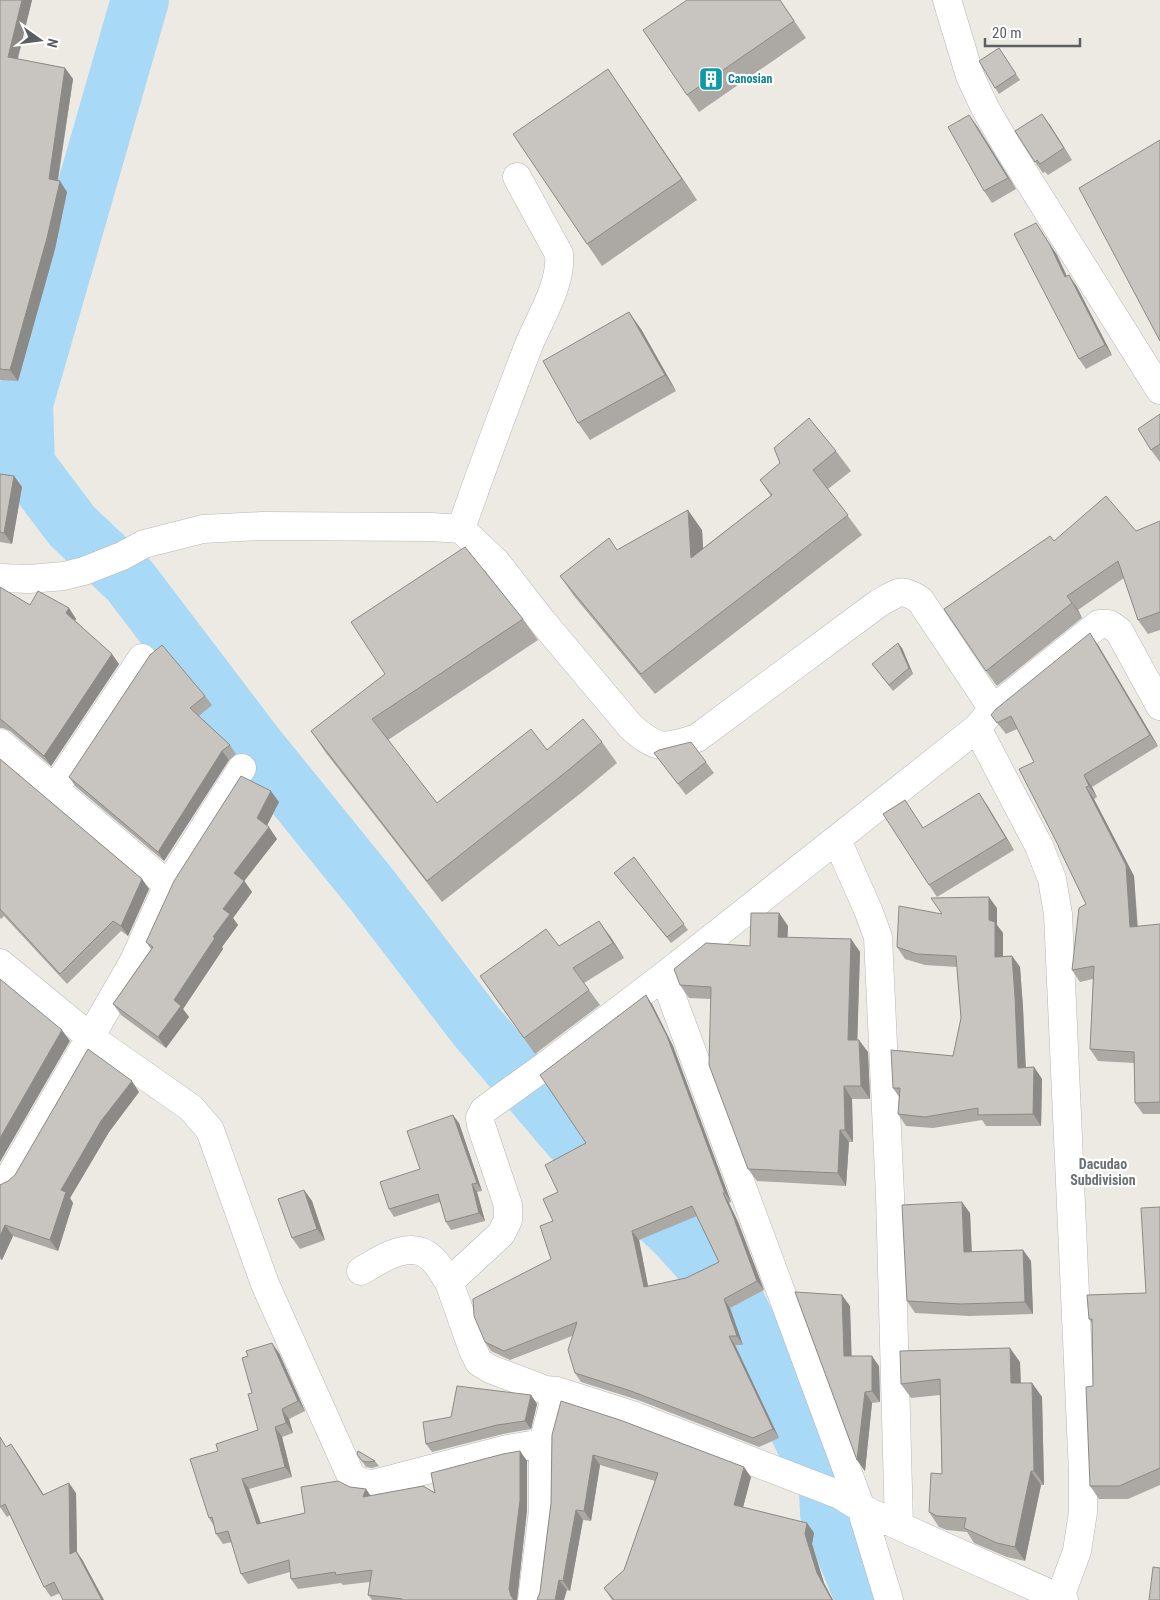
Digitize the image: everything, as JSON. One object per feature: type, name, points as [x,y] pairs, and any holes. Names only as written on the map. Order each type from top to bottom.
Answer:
[{"type":"street","points":[[947,0],[970,76],[985,108],[1160,390]]},
{"type":"street","points":[[462,529],[483,465],[529,344],[545,311],[560,267],[559,254],[517,178]]},
{"type":"street","points":[[0,578],[29,579],[64,576],[84,571],[122,556],[144,544],[203,529],[262,526],[431,527],[462,529],[496,562],[542,621],[631,727],[647,741],[660,746],[676,745],[697,738],[879,603],[898,592],[909,592],[920,600],[985,719],[1052,879],[1058,914],[1083,1473],[1083,1512],[1077,1552],[1061,1600],[899,1526],[839,1496],[632,1415],[557,1390],[545,1390],[490,1369],[479,1362],[449,1282],[430,1256],[411,1250],[396,1252],[361,1271]]},
{"type":"street","points":[[449,1282],[501,1234],[508,1220],[508,1205],[481,1125],[480,1118],[484,1110],[509,1090],[552,1062],[837,840],[1099,624],[1110,624],[1118,631],[1160,706]]},
{"type":"street","points":[[54,790],[142,658]]},
{"type":"street","points":[[0,743],[168,885]]},
{"type":"street","points":[[0,1182],[9,1178],[134,961],[168,885],[242,768]]},
{"type":"street","points":[[837,840],[878,937],[890,1195],[899,1526]]},
{"type":"street","points":[[0,963],[90,1037],[191,1108],[210,1130],[265,1284],[351,1476],[360,1482],[373,1484],[507,1449],[543,1443]]},
{"type":"street","points":[[664,976],[839,1496],[889,1600]]},
{"type":"street","points":[[532,1600],[543,1511],[543,1443],[557,1390]]},
{"type":"building","points":[[0,0],[22,0],[8,57],[65,68],[49,179],[60,181],[47,238],[10,370],[0,369]]},
{"type":"building","name":"Canosian","points":[[687,0],[780,0],[794,21],[687,95],[643,30]]},
{"type":"building","points":[[999,48],[1016,74],[995,88],[979,61]]},
{"type":"building","points":[[608,69],[682,179],[587,244],[513,134]]},
{"type":"building","points":[[1042,114],[1064,148],[1040,164],[1037,160],[1035,162],[1015,131]]},
{"type":"building","points":[[969,115],[1008,178],[984,191],[948,127]]},
{"type":"building","points":[[1160,140],[1160,341],[1079,188]]},
{"type":"building","points":[[1036,223],[1050,245],[1065,277],[1069,275],[1105,345],[1079,359],[1014,234]]},
{"type":"building","points":[[629,312],[665,375],[578,423],[543,361]]},
{"type":"building","points":[[1160,414],[1160,444],[1151,450],[1138,429]]},
{"type":"building","points":[[809,418],[836,451],[813,470],[848,515],[641,674],[560,576],[609,538],[617,550],[688,510],[691,558],[772,495],[760,480],[780,463],[774,448]]},
{"type":"building","points":[[0,474],[14,476],[4,533],[0,532]]},
{"type":"building","points":[[1106,496],[1136,531],[1160,521],[1160,612],[1138,620],[1118,561],[1067,596],[1072,603],[986,671],[944,609],[1050,536],[1054,541]]},
{"type":"building","points":[[465,547],[523,619],[372,719],[437,803],[531,729],[547,750],[583,719],[602,742],[427,881],[311,731],[385,674],[351,622]]},
{"type":"building","points":[[0,587],[30,605],[38,591],[69,608],[66,613],[112,654],[44,756],[0,719]]},
{"type":"building","points":[[1090,633],[1150,735],[1084,775],[1089,786],[1086,787],[1126,865],[1130,927],[1160,924],[1160,1102],[1135,1103],[1134,1052],[1090,1049],[1094,966],[1072,970],[1079,908],[1086,904],[1019,769],[1034,762],[1011,716],[997,723],[991,715]]},
{"type":"building","points":[[898,643],[909,668],[889,685],[872,664]]},
{"type":"building","points":[[162,645],[205,696],[190,708],[230,745],[222,751],[158,852],[69,777],[150,655]]},
{"type":"building","points":[[691,742],[706,762],[678,784],[654,753]]},
{"type":"building","points":[[0,759],[142,879],[121,926],[113,921],[60,974],[0,909]]},
{"type":"building","points":[[241,776],[271,791],[257,818],[269,827],[234,873],[244,881],[223,909],[230,914],[213,937],[215,938],[174,1000],[181,1006],[158,1037],[113,1004],[153,947],[146,942],[174,881]]},
{"type":"building","points":[[979,793],[1006,838],[929,885],[883,814],[905,800],[923,828]]},
{"type":"building","points":[[634,857],[684,924],[667,937],[614,873]]},
{"type":"building","points":[[989,897],[989,920],[995,922],[995,957],[1012,956],[1018,1068],[1034,1067],[1033,1114],[978,1115],[978,1108],[925,1117],[898,1114],[900,1088],[893,1088],[891,1050],[953,1056],[961,1018],[956,956],[917,954],[897,947],[899,906],[942,914],[931,898]]},
{"type":"building","points":[[751,913],[779,913],[778,937],[851,939],[848,1040],[859,1040],[861,1086],[844,1086],[845,1130],[840,1130],[838,1173],[748,1169],[709,1065],[711,987],[680,985],[674,969],[706,943],[750,946]]},
{"type":"building","points":[[599,921],[613,943],[573,968],[589,990],[524,1038],[480,976],[546,929],[559,946]]},
{"type":"building","points":[[0,979],[62,1030],[0,1138]]},
{"type":"building","points":[[646,995],[667,1036],[725,1193],[723,1193],[757,1281],[724,1299],[737,1336],[729,1336],[773,1429],[753,1438],[631,1391],[575,1373],[568,1350],[577,1322],[504,1351],[485,1342],[474,1316],[473,1299],[551,1259],[540,1226],[553,1221],[543,1199],[558,1192],[545,1165],[586,1143],[540,1075]],"holes":[[[692,1206],[719,1262],[686,1278],[644,1287],[632,1231]]]},
{"type":"building","points":[[88,1049],[132,1081],[101,1121],[61,1190],[66,1192],[50,1240],[5,1225],[0,1236],[0,1185],[15,1175]]},
{"type":"building","points":[[453,1115],[477,1183],[472,1184],[479,1213],[446,1222],[438,1194],[389,1209],[380,1182],[420,1169],[407,1131]]},
{"type":"building","points":[[304,1190],[317,1229],[292,1238],[278,1199]]},
{"type":"building","points":[[962,1202],[964,1252],[1023,1250],[1025,1302],[961,1304],[907,1301],[902,1205]]},
{"type":"building","points":[[1160,1207],[1160,1468],[1119,1486],[1090,1486],[1086,1387],[1093,1386],[1092,1319],[1089,1319],[1087,1295],[1146,1293],[1141,1208]]},
{"type":"building","points":[[795,1292],[842,1295],[844,1356],[872,1356],[872,1391],[865,1392],[857,1460]]},
{"type":"building","points":[[272,1343],[298,1401],[282,1409],[286,1423],[275,1427],[285,1467],[242,1479],[257,1524],[305,1513],[301,1487],[338,1481],[350,1487],[366,1489],[363,1497],[423,1486],[435,1493],[431,1473],[520,1451],[520,1500],[509,1589],[514,1600],[402,1600],[368,1595],[372,1570],[336,1575],[335,1572],[291,1579],[289,1560],[241,1574],[228,1531],[216,1534],[212,1517],[209,1518],[190,1459],[218,1451],[216,1444],[258,1430],[248,1394],[252,1393],[242,1358],[248,1356],[246,1351]]},
{"type":"building","points":[[1010,1348],[1011,1383],[1032,1383],[1034,1471],[1031,1471],[1015,1547],[997,1543],[964,1528],[966,1518],[937,1516],[929,1512],[931,1473],[942,1474],[940,1379],[901,1384],[900,1351]]},
{"type":"building","points":[[457,1386],[531,1395],[525,1421],[497,1425],[426,1444],[423,1422],[451,1417]]},
{"type":"building","points":[[561,1401],[620,1420],[744,1467],[734,1505],[807,1523],[805,1534],[817,1573],[832,1600],[614,1600],[604,1588],[624,1570],[658,1473],[593,1455],[584,1511],[576,1510],[563,1581],[559,1580],[555,1600],[537,1600],[540,1592],[551,1503],[552,1435]]},
{"type":"building","points":[[0,1437],[6,1447],[11,1444],[43,1495],[69,1483],[70,1554],[76,1551],[102,1600],[63,1600],[54,1582],[44,1587],[5,1504],[0,1507]]},
{"type":"building","points":[[358,1451],[375,1461],[362,1461],[357,1454]]},
{"type":"building","points":[[1153,1567],[1160,1568],[1160,1600],[1149,1600]]},
{"type":"waterway","points":[[140,0],[24,404],[26,465],[72,526],[130,581],[253,743],[372,890],[476,1026],[570,1136],[675,1232],[733,1296],[804,1441],[827,1470],[829,1513],[865,1600]]},
{"type":"place","name":"Canosian","points":[[711,79]]},
{"type":"district","name":"Dacudao Subdivision","points":[[1103,1172]]}]
